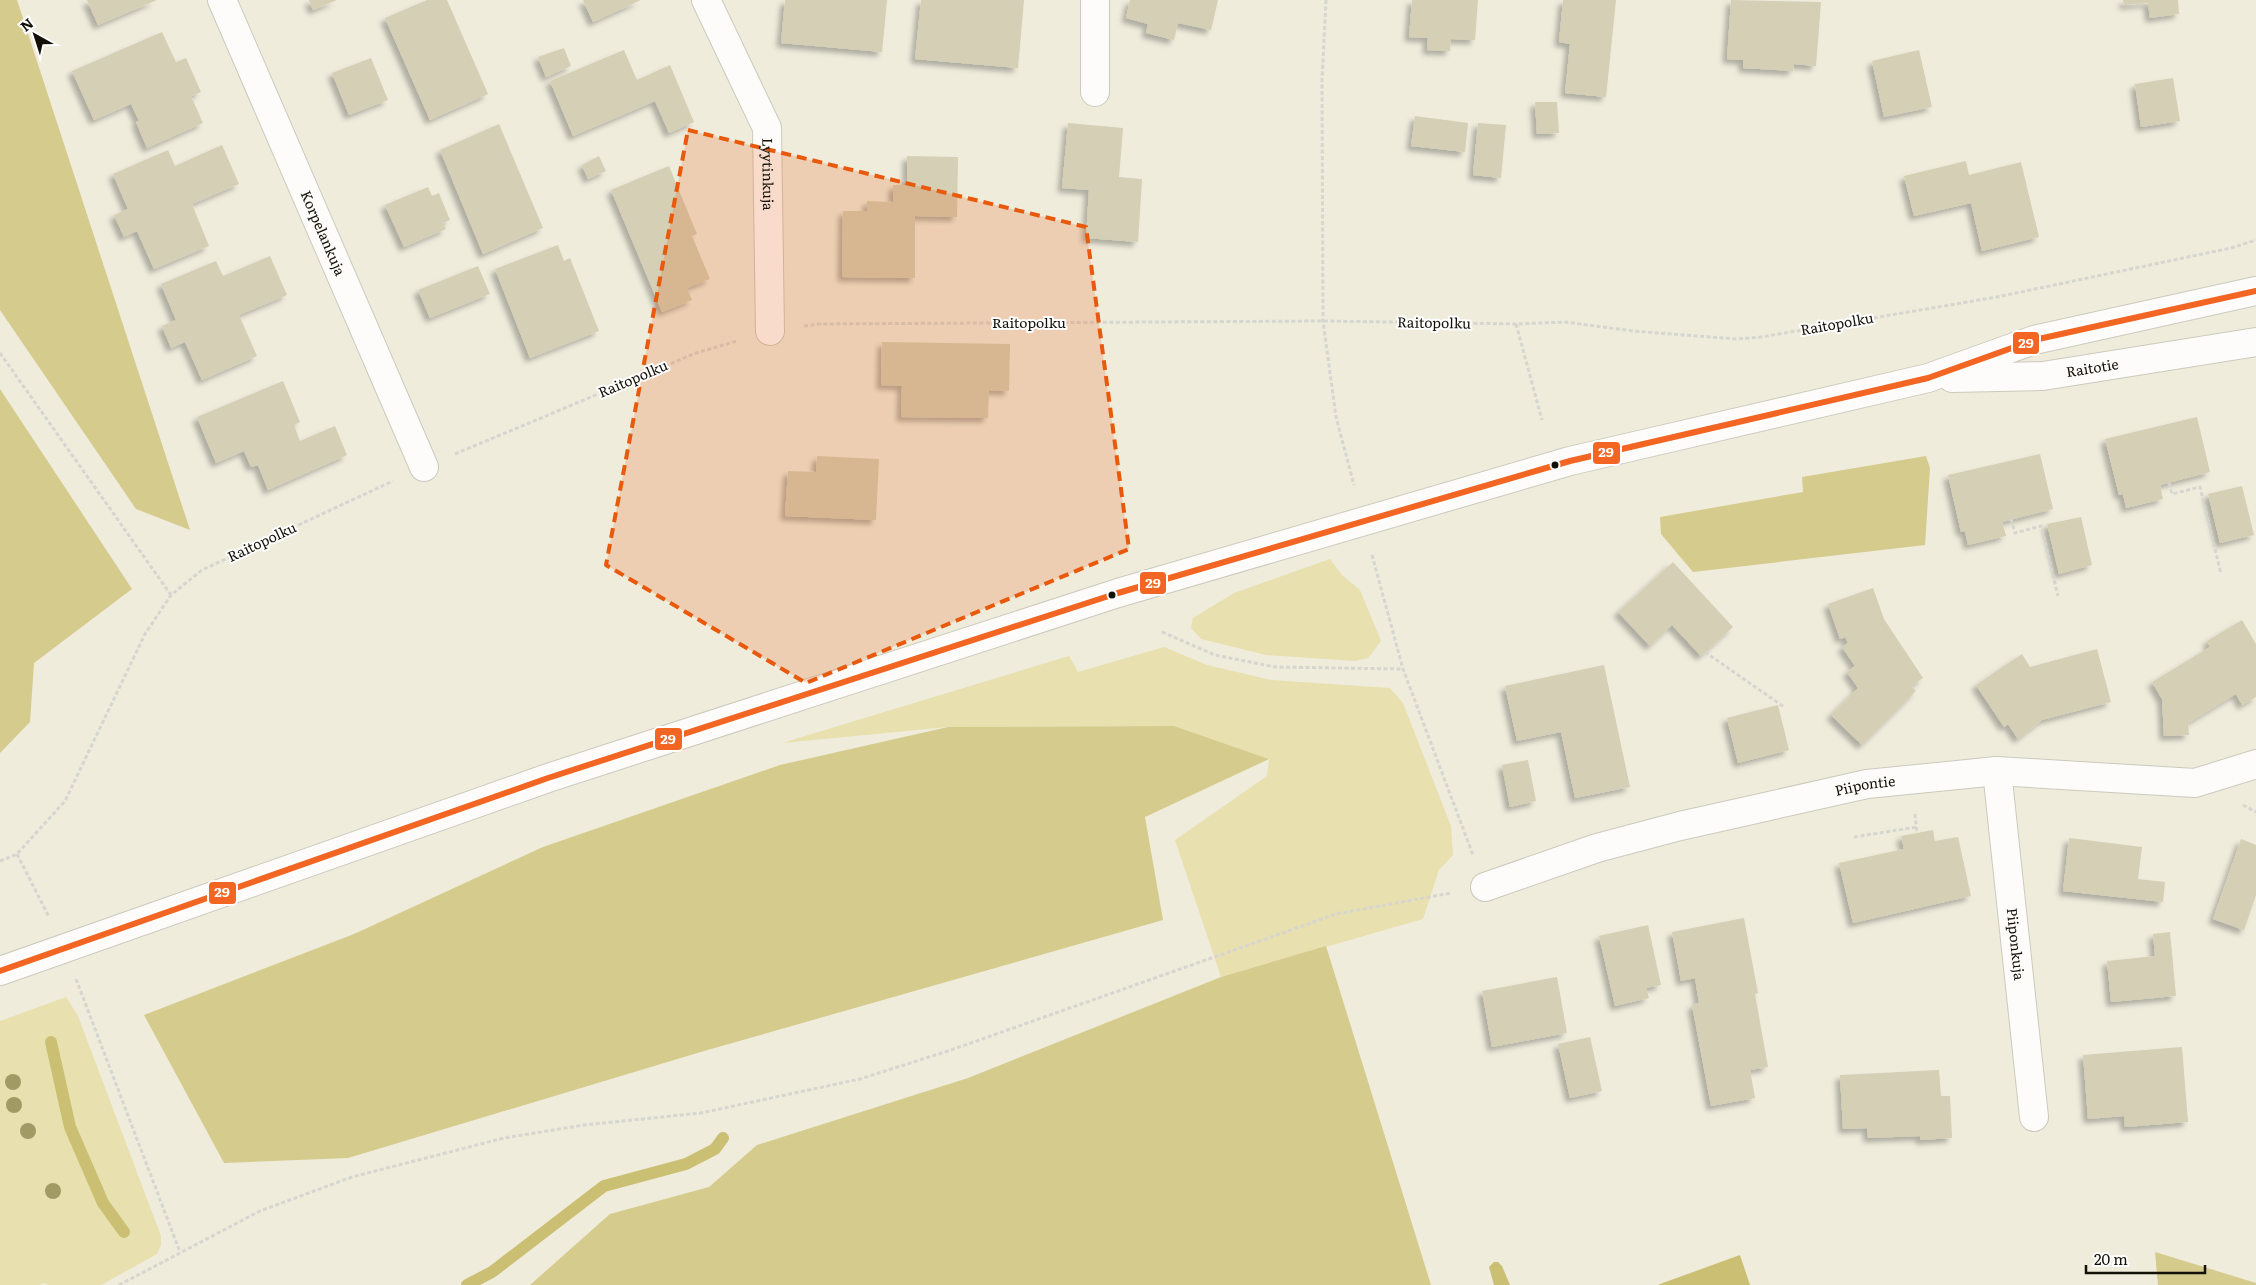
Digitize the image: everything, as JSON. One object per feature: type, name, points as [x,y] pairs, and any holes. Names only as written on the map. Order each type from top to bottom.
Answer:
[{"type":"main road","name":"Korpelankuja","points":[[222,0],[424,467]]},
{"type":"main road","name":"Lyytinkuja","points":[[706,0],[766,128],[770,331]]},
{"type":"main road","points":[[1095,0],[1095,92]]},
{"type":"main road","name":"Raitotie","points":[[0,971],[548,778],[1118,593],[1570,461],[1928,378],[2034,340],[2256,291]]},
{"type":"main road","name":"Raitotie","points":[[1928,378],[2043,376],[2256,342]]},
{"type":"main road","name":"Piipontie","points":[[1485,887],[1598,848],[1680,826],[1867,784],[1997,771],[2195,782],[2256,764]]},
{"type":"main road","name":"Piiponkuja","points":[[1997,771],[2034,1117]]},
{"type":"path","points":[[1326,0],[1322,81],[1323,321],[1336,417],[1354,485]]},
{"type":"path","name":"Raitopolku","points":[[0,862],[17,854],[64,801],[146,634],[171,595],[202,570],[424,467],[696,353],[770,331],[820,324],[1323,321],[1516,324],[1564,322],[1633,331],[1736,339],[1761,337],[1997,297],[2231,248],[2256,240]]},
{"type":"path","points":[[1516,324],[1542,420]]},
{"type":"path","points":[[0,353],[171,595]]},
{"type":"path","points":[[2169,483],[2172,494],[2200,487],[2221,574]]},
{"type":"path","points":[[2011,519],[2015,533],[2041,526],[2058,596]]},
{"type":"path","points":[[119,1285],[260,1212],[352,1177],[504,1138],[584,1125],[701,1113],[860,1079],[951,1050],[1336,914],[1485,887],[1403,669],[1370,547]]},
{"type":"path","points":[[1162,632],[1215,655],[1275,667],[1403,669]]},
{"type":"path","points":[[1705,652],[1784,707]]},
{"type":"path","points":[[1854,837],[1917,827]]},
{"type":"path","points":[[17,854],[64,948],[180,1252]]},
{"type":"highlighted area","points":[[688,130],[1086,227],[1129,549],[806,683],[606,565]]},
{"type":"shaded area","points":[[0,0],[17,0],[190,530],[136,509],[0,310]]},
{"type":"shaded area","points":[[0,389],[132,589],[34,663],[30,722],[0,753]]},
{"type":"shaded area","points":[[1926,456],[1930,468],[1925,545],[1693,572],[1661,534],[1660,517],[1803,492],[1802,477]]},
{"type":"shaded area","points":[[1330,559],[1342,575],[1360,590],[1381,641],[1368,658],[1355,661],[1266,655],[1201,639],[1191,628],[1193,618],[1234,593]]},
{"type":"shaded area","points":[[1164,647],[1207,665],[1271,680],[1390,688],[1403,703],[1451,826],[1453,855],[1439,870],[1423,919],[1221,977],[1175,840],[1267,776],[1269,759],[1174,726],[948,727],[782,743],[1069,656],[1078,672]]},
{"type":"shaded area","points":[[1174,726],[1269,759],[1145,817],[1163,920],[704,1051],[348,1158],[224,1163],[144,1015],[354,934],[543,847],[780,765],[948,727]]},
{"type":"shaded area","points":[[1326,946],[1431,1285],[530,1285],[610,1214],[709,1187],[757,1145],[968,1078],[1221,977]]},
{"type":"shaded area","points":[[66,997],[78,1016],[161,1236],[161,1245],[157,1254],[101,1285],[47,1285],[46,1283],[39,1285],[0,1285],[0,1021]]},
{"type":"shaded area","points":[[2155,1252],[2256,1283],[2256,1285],[2158,1285]]},
{"type":"shaded area","points":[[1740,1255],[1750,1285],[1658,1285],[1660,1284]]},
{"type":"shaded area","points":[[1494,1262],[1498,1262],[1502,1266],[1510,1285],[1494,1285],[1489,1267]]},
{"type":"building","points":[[87,0],[157,0],[98,25]]},
{"type":"building","points":[[309,0],[337,0],[313,10]]},
{"type":"building","points":[[427,0],[447,0],[488,94],[430,120],[385,18]]},
{"type":"building","points":[[583,0],[641,0],[593,22]]},
{"type":"building","points":[[785,0],[887,0],[882,52],[781,43]]},
{"type":"building","points":[[921,0],[1024,0],[1018,68],[915,59]]},
{"type":"building","points":[[1130,0],[1218,0],[1211,30],[1178,23],[1174,40],[1146,33],[1148,24],[1126,18]]},
{"type":"building","points":[[1412,0],[1478,0],[1475,40],[1451,39],[1450,51],[1427,50],[1428,38],[1409,37]]},
{"type":"building","points":[[1563,0],[1616,0],[1606,97],[1565,93],[1570,44],[1559,42]]},
{"type":"building","points":[[1731,0],[1821,2],[1816,66],[1794,64],[1793,71],[1743,68],[1743,60],[1727,59]]},
{"type":"building","points":[[2123,0],[2178,0],[2179,14],[2150,18],[2148,3],[2124,5]]},
{"type":"building","points":[[162,32],[176,62],[186,58],[201,92],[191,96],[203,123],[147,148],[136,122],[139,121],[131,104],[94,120],[72,71]]},
{"type":"building","points":[[564,48],[571,66],[546,77],[538,57]]},
{"type":"building","points":[[624,50],[637,80],[670,65],[694,122],[669,133],[655,101],[573,136],[550,81]]},
{"type":"building","points":[[1919,50],[1932,107],[1884,117],[1872,61]]},
{"type":"building","points":[[371,58],[388,100],[349,115],[332,73]]},
{"type":"building","points":[[2173,78],[2180,121],[2141,127],[2135,84]]},
{"type":"building","points":[[1535,102],[1557,102],[1559,133],[1537,134]]},
{"type":"building","points":[[1415,116],[1468,123],[1465,152],[1411,146]]},
{"type":"building","points":[[1068,123],[1123,128],[1119,177],[1142,179],[1138,242],[1086,238],[1089,190],[1062,188]]},
{"type":"building","points":[[1478,123],[1506,125],[1501,178],[1473,175]]},
{"type":"building","points":[[499,124],[543,228],[483,254],[440,150]]},
{"type":"building","points":[[222,145],[239,184],[192,204],[209,246],[154,269],[137,231],[124,237],[114,215],[128,209],[113,174],[168,150],[175,166]]},
{"type":"building","points":[[599,156],[606,171],[588,179],[582,165]]},
{"type":"building","points":[[907,156],[958,157],[957,217],[915,216],[915,278],[842,277],[843,211],[867,211],[867,201],[893,202],[893,185],[907,185]]},
{"type":"building","points":[[1966,161],[1969,175],[2021,162],[2039,237],[1982,251],[1971,203],[1914,216],[1904,176]]},
{"type":"building","points":[[669,166],[697,234],[692,236],[710,279],[687,288],[692,300],[662,312],[611,190]]},
{"type":"building","points":[[428,187],[432,196],[439,193],[450,220],[443,223],[446,229],[404,247],[385,205]]},
{"type":"building","points":[[558,245],[564,261],[570,258],[599,331],[530,358],[495,269]]},
{"type":"building","points":[[270,256],[287,295],[239,315],[257,356],[202,380],[185,342],[171,348],[162,326],[176,320],[161,284],[216,261],[223,276]]},
{"type":"building","points":[[478,266],[490,294],[430,318],[418,290]]},
{"type":"building","points":[[882,342],[1010,344],[1009,391],[989,390],[988,418],[901,417],[902,386],[881,385]]},
{"type":"building","points":[[283,381],[300,422],[294,425],[300,441],[335,426],[347,455],[268,490],[258,465],[251,467],[244,451],[216,463],[197,417]]},
{"type":"building","points":[[2197,417],[2210,472],[2160,485],[2163,499],[2126,508],[2123,494],[2119,495],[2105,439]]},
{"type":"building","points":[[2040,454],[2053,509],[2002,522],[2006,536],[1968,545],[1965,531],[1961,532],[1948,475]]},
{"type":"building","points":[[817,456],[879,459],[876,520],[785,516],[788,471],[816,472]]},
{"type":"building","points":[[2242,486],[2254,535],[2220,543],[2208,494]]},
{"type":"building","points":[[2081,517],[2092,565],[2059,574],[2047,524]]},
{"type":"building","points":[[1673,562],[1733,627],[1701,656],[1672,625],[1650,646],[1618,612]]},
{"type":"building","points":[[1873,588],[1884,619],[1923,678],[1911,686],[1916,691],[1862,745],[1831,715],[1858,688],[1847,672],[1855,666],[1842,647],[1848,643],[1845,637],[1840,639],[1828,604]]},
{"type":"building","points":[[2242,620],[2256,644],[2256,697],[2242,705],[2236,694],[2188,723],[2189,735],[2164,736],[2162,699],[2152,682],[2210,647],[2207,641]]},
{"type":"building","points":[[2097,649],[2111,702],[2042,720],[2018,739],[2008,724],[2004,727],[1976,685],[2022,654],[2030,667]]},
{"type":"building","points":[[1604,665],[1630,787],[1575,798],[1561,732],[1517,741],[1505,686]]},
{"type":"building","points":[[1778,705],[1789,750],[1738,763],[1727,718]]},
{"type":"building","points":[[1528,760],[1536,801],[1510,807],[1502,765]]},
{"type":"building","points":[[1933,830],[1935,841],[1958,837],[1971,896],[1853,923],[1839,863],[1904,849],[1901,836]]},
{"type":"building","points":[[2069,838],[2142,847],[2138,879],[2165,882],[2163,902],[2063,891]]},
{"type":"building","points":[[2241,839],[2256,845],[2256,895],[2244,930],[2213,919]]},
{"type":"building","points":[[1744,918],[1758,993],[1755,994],[1768,1067],[1750,1070],[1755,1098],[1711,1106],[1692,1005],[1699,1003],[1695,978],[1681,981],[1672,932]]},
{"type":"building","points":[[1648,925],[1661,985],[1646,988],[1649,998],[1615,1006],[1599,936]]},
{"type":"building","points":[[2170,932],[2176,996],[2111,1002],[2107,961],[2155,956],[2153,934]]},
{"type":"building","points":[[1557,977],[1567,1033],[1492,1047],[1482,991]]},
{"type":"building","points":[[1590,1037],[1602,1091],[1570,1098],[1558,1044]]},
{"type":"building","points":[[2182,1047],[2188,1122],[2125,1127],[2124,1116],[2088,1119],[2083,1055]]},
{"type":"building","points":[[1939,1070],[1941,1096],[1950,1096],[1952,1138],[1920,1140],[1920,1136],[1868,1138],[1867,1128],[1843,1129],[1840,1075]]},
{"type":"waterway","points":[[51,1042],[70,1127],[103,1203],[124,1232]]},
{"type":"waterway","points":[[467,1285],[492,1272],[604,1186],[686,1164],[715,1149],[723,1138]]},
{"type":"transit line","name":"29","points":[[0,971],[548,778],[1118,593],[1570,461],[1928,378],[2034,340],[2256,291]]}]
